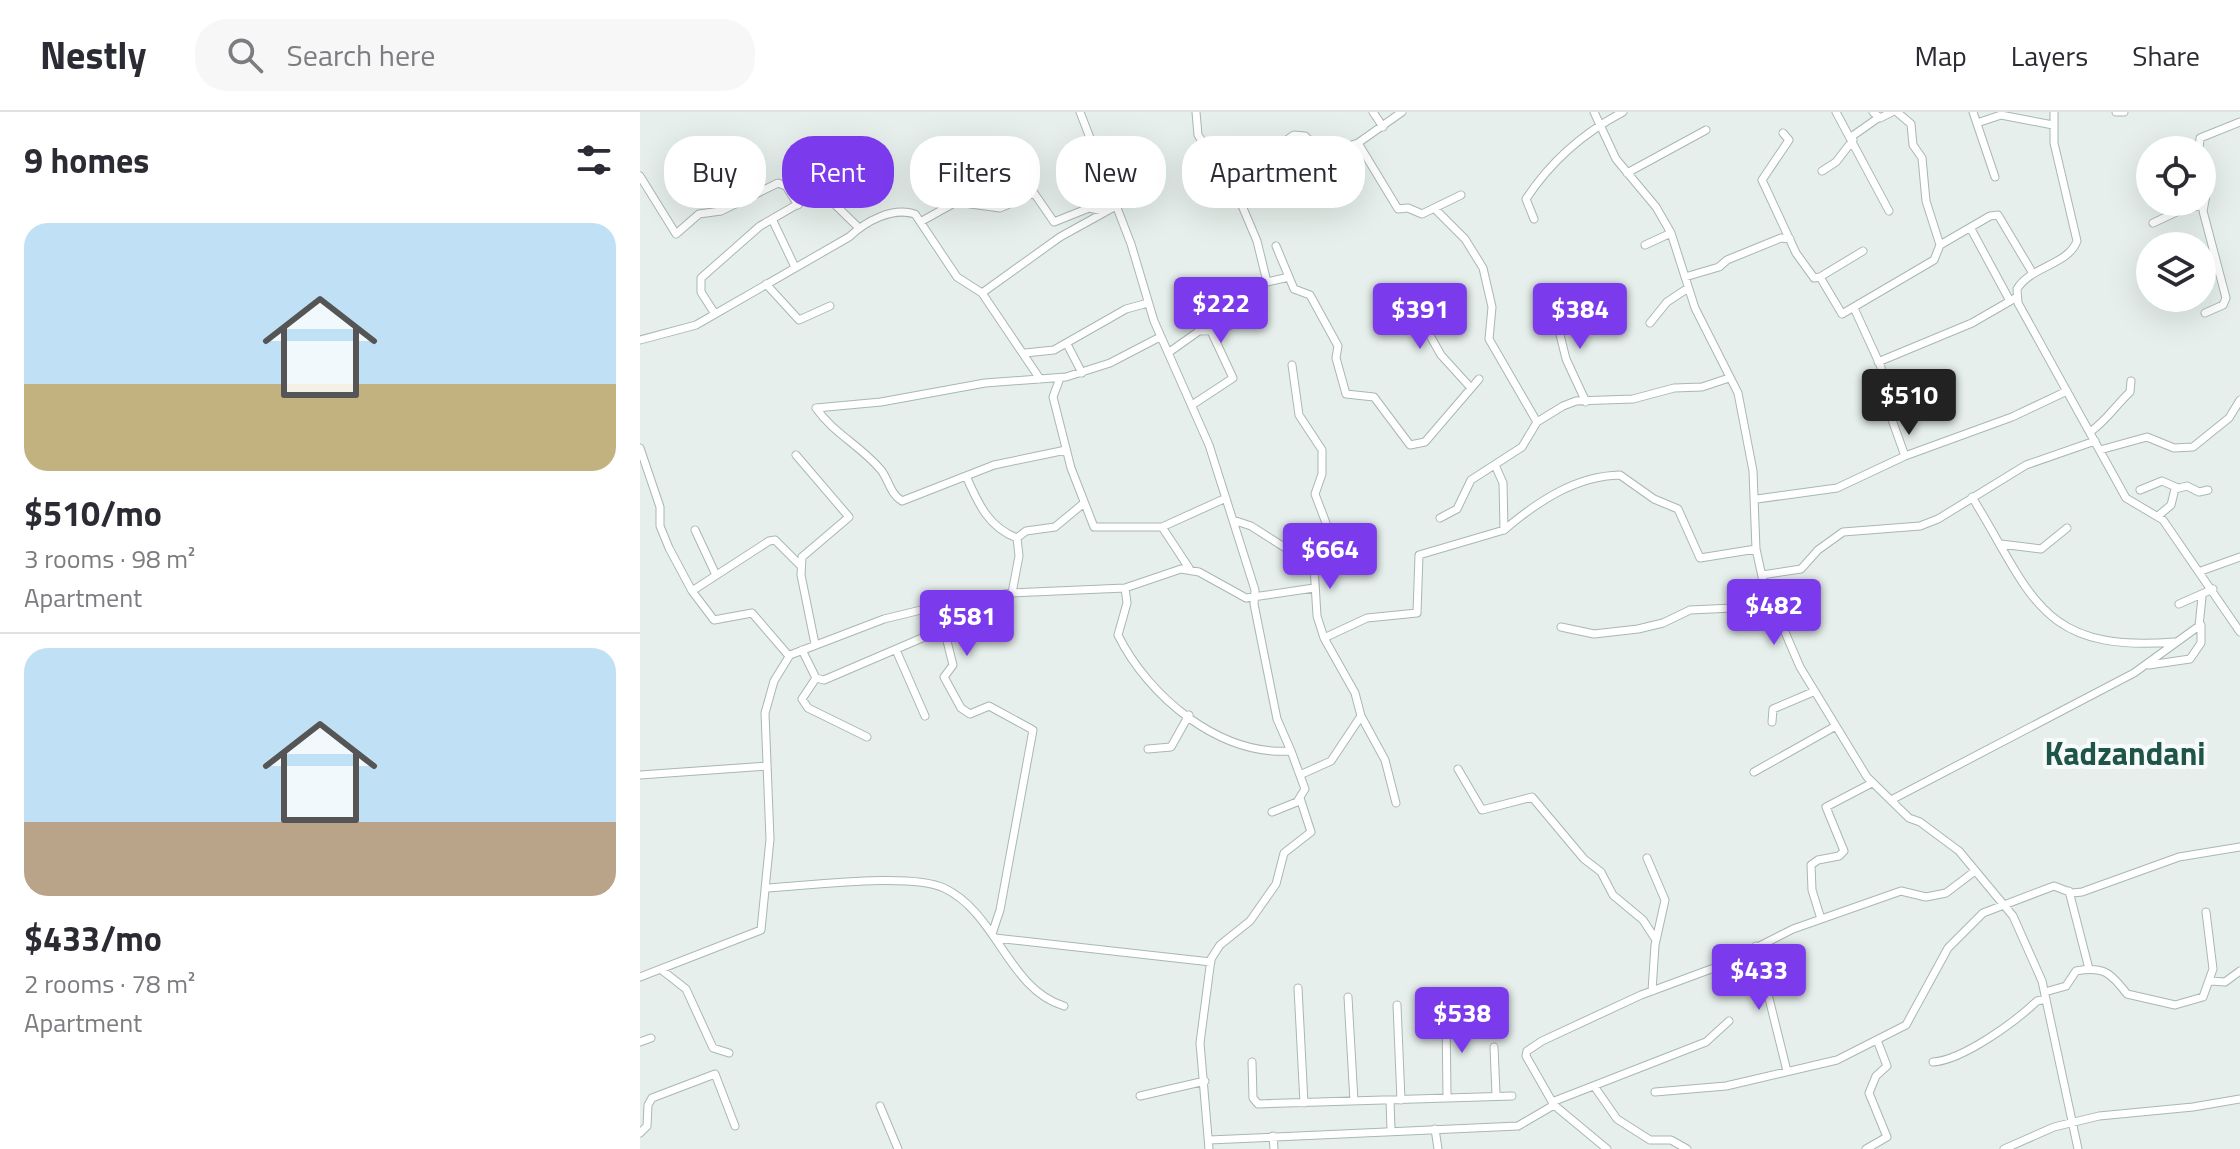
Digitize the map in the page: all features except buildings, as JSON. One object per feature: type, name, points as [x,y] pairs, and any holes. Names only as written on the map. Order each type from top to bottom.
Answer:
[{"type":"street","points":[[1080,112],[1089,136]]},
{"type":"street","points":[[1196,112],[1199,136]]},
{"type":"street","points":[[1373,112],[1383,127]]},
{"type":"street","points":[[1365,139],[1402,112]]},
{"type":"street","points":[[1594,112],[1607,142],[1627,173],[1656,207],[1671,233],[1688,288],[1740,398],[1757,499],[1756,549],[1762,575],[1813,692],[1872,783],[1893,799],[1909,818],[1920,822],[1957,849],[2003,903],[2025,938],[2046,995],[2078,1149]]},
{"type":"street","points":[[1534,219],[1526,198],[1555,162],[1599,123],[1623,112]]},
{"type":"street","points":[[1836,112],[1889,211]]},
{"type":"street","points":[[1820,277],[1840,314],[1934,260],[1940,245],[1926,201],[1922,158],[1913,145],[1911,124],[1895,112],[1875,115],[1852,138],[1836,162],[1822,171]]},
{"type":"street","points":[[1973,112],[1995,177]]},
{"type":"street","points":[[1878,362],[1896,351],[1978,320],[2013,299],[2021,282],[2032,272],[2072,250],[2077,241],[2053,125],[2054,112]]},
{"type":"street","points":[[2116,112],[2124,112]]},
{"type":"street","points":[[1977,123],[2001,115],[2053,125]]},
{"type":"street","points":[[2205,136],[2240,122]]},
{"type":"street","points":[[1627,173],[1706,130]]},
{"type":"street","points":[[1783,133],[1789,140],[1762,180],[1811,275],[1820,277],[1863,251]]},
{"type":"street","points":[[1365,155],[1398,209],[1408,208],[1422,214],[1436,210],[1461,195]]},
{"type":"street","points":[[640,176],[676,234],[699,214],[721,211],[778,183],[782,184]]},
{"type":"street","points":[[922,221],[956,202],[970,207],[988,204],[1000,208],[1034,193],[1055,222],[1089,208],[1103,211]]},
{"type":"street","points":[[715,314],[701,292],[701,278],[741,239],[792,208]]},
{"type":"street","points":[[838,208],[858,227]]},
{"type":"street","points":[[982,293],[1111,208]]},
{"type":"street","points":[[1117,208],[1160,337],[1192,405],[1226,498],[1255,598],[1274,708],[1302,774],[1305,789],[1300,798],[1272,812]]},
{"type":"street","points":[[1244,208],[1253,228],[1267,282],[1271,284],[1289,277]]},
{"type":"street","points":[[1436,210],[1465,239],[1483,268],[1492,307],[1489,339],[1537,422]]},
{"type":"street","points":[[640,340],[696,325],[849,237],[858,227],[877,217],[908,212],[922,221],[957,277],[982,293],[1040,379]]},
{"type":"street","points":[[1940,245],[1990,216],[2002,217],[2032,272]]},
{"type":"street","points":[[2153,223],[2168,216]]},
{"type":"street","points":[[2205,216],[2226,298],[2223,305],[2205,313]]},
{"type":"street","points":[[772,219],[795,267]]},
{"type":"street","points":[[1971,229],[2128,500],[2158,516],[2201,571],[2240,632]]},
{"type":"street","points":[[1645,245],[1671,233]]},
{"type":"street","points":[[1685,277],[1719,267],[1781,238],[1790,239]]},
{"type":"street","points":[[1276,246],[1296,291],[1310,295],[1338,346],[1336,358],[1347,396],[1366,394],[1374,397],[1410,445],[1425,442],[1479,379]]},
{"type":"street","points":[[766,284],[799,320],[830,306]]},
{"type":"street","points":[[1403,288],[1441,355],[1471,388]]},
{"type":"street","points":[[1650,323],[1667,302],[1688,288]]},
{"type":"street","points":[[1025,353],[1050,352],[1126,309],[1148,303]]},
{"type":"street","points":[[1553,306],[1566,359],[1586,402]]},
{"type":"street","points":[[1854,308],[1878,362],[1886,403],[1905,456]]},
{"type":"street","points":[[1168,353],[1194,333],[1211,331],[1263,311]]},
{"type":"street","points":[[1192,405],[1233,378],[1211,331]]},
{"type":"street","points":[[1066,450],[1012,460],[899,500],[877,466],[830,426],[816,408],[881,402],[985,383],[1060,378],[1110,363],[1160,337]]},
{"type":"street","points":[[1067,344],[1082,373]]},
{"type":"street","points":[[1292,365],[1299,415],[1322,450],[1322,478],[1315,494],[1326,527],[1314,566],[1317,616],[1324,638],[1355,693],[1361,716],[1385,760],[1396,803]]},
{"type":"street","points":[[1060,378],[1053,394],[1066,450],[1094,527],[1162,527],[1226,498]]},
{"type":"street","points":[[1440,518],[1454,512],[1471,480],[1522,447],[1537,422],[1563,406],[1633,399],[1674,388],[1702,387],[1729,378]]},
{"type":"street","points":[[2090,432],[2109,418],[2116,404],[2130,392],[2131,381]]},
{"type":"street","points":[[1757,499],[1837,488],[1905,456],[2012,417],[2067,391]]},
{"type":"street","points":[[2100,450],[2147,437],[2174,448],[2193,447],[2229,418],[2240,400]]},
{"type":"street","points":[[1762,575],[1801,569],[1818,550],[1843,532],[1920,526],[1952,511],[2026,465],[2095,441]]},
{"type":"street","points":[[640,448],[660,507],[660,526],[692,591],[714,620],[752,613],[789,656]]},
{"type":"street","points":[[796,455],[849,517],[805,551],[800,565],[815,644]]},
{"type":"street","points":[[1495,465],[1503,483],[1504,530]]},
{"type":"street","points":[[1324,638],[1367,618],[1417,613],[1419,555],[1504,530],[1563,488],[1580,481],[1620,475],[1654,499],[1678,509],[1700,558],[1756,549]]},
{"type":"street","points":[[966,476],[978,502],[996,528],[1017,538]]},
{"type":"street","points":[[2140,490],[2164,481],[2178,488],[2208,490]]},
{"type":"street","points":[[2158,516],[2171,505],[2173,491],[2178,488]]},
{"type":"street","points":[[1972,497],[2026,592],[2060,624],[2076,632],[2145,645],[2178,641]]},
{"type":"street","points":[[1017,538],[1026,531],[1055,527],[1084,503]]},
{"type":"street","points":[[1233,520],[1248,524],[1314,566]]},
{"type":"street","points":[[1162,527],[1189,568],[1241,597],[1255,598],[1314,588]]},
{"type":"street","points":[[2001,544],[2041,549],[2067,528]]},
{"type":"street","points":[[695,530],[716,575]]},
{"type":"street","points":[[1012,593],[1019,556],[1017,538]]},
{"type":"street","points":[[692,591],[775,540],[800,565]]},
{"type":"street","points":[[2201,571],[2240,557]]},
{"type":"street","points":[[640,977],[663,971],[761,930],[770,839],[765,713],[774,681],[789,656],[892,617],[938,605],[1012,593],[1125,588],[1189,568]]},
{"type":"street","points":[[1125,588],[1127,603],[1118,635],[1142,676],[1189,715],[1249,748],[1291,751]]},
{"type":"street","points":[[2179,604],[2202,597],[2213,589]]},
{"type":"street","points":[[1561,627],[1594,634],[1638,629],[1663,623],[1690,610],[1733,608],[1769,596]]},
{"type":"street","points":[[2146,665],[2190,659],[2201,643],[2202,597]]},
{"type":"street","points":[[938,605],[953,665],[944,677],[963,712],[970,714],[989,706],[1033,730],[994,936]]},
{"type":"street","points":[[1893,799],[2146,665],[2201,623]]},
{"type":"street","points":[[867,737],[804,703],[805,691],[816,678],[831,677],[943,629]]},
{"type":"street","points":[[802,650],[816,678]]},
{"type":"street","points":[[896,650],[925,716]]},
{"type":"street","points":[[1772,722],[1773,709],[1813,692]]},
{"type":"street","points":[[1148,749],[1171,747],[1189,715]]},
{"type":"street","points":[[1302,774],[1331,761],[1361,716]]},
{"type":"street","points":[[1754,772],[1834,727]]},
{"type":"street","points":[[640,775],[767,766]]},
{"type":"street","points":[[1458,769],[1482,810],[1532,797],[1584,859],[1601,872],[1613,895],[1643,920],[1656,940]]},
{"type":"street","points":[[1821,919],[1812,890],[1811,865],[1818,860],[1839,856],[1844,851],[1826,807],[1872,783]]},
{"type":"street","points":[[1209,1149],[1200,1043],[1211,962],[1220,945],[1249,922],[1276,884],[1285,851],[1311,832],[1300,798]]},
{"type":"street","points":[[1655,1092],[1720,1087],[1829,1063],[1906,1025],[1953,941],[1973,920],[2003,903],[2054,886],[2082,892],[2179,857],[2240,847]]},
{"type":"street","points":[[1647,858],[1665,900],[1656,940],[1652,991]]},
{"type":"street","points":[[1607,1149],[1553,1103],[1527,1061],[1527,1051],[1652,991],[1693,978],[1756,946],[1821,919],[1901,891],[1926,897],[1946,893],[1975,871]]},
{"type":"street","points":[[766,888],[908,881],[939,886],[966,905],[1035,990],[1048,1001],[1064,1006]]},
{"type":"street","points":[[2069,891],[2089,969]]},
{"type":"street","points":[[1933,1062],[1970,1051],[1979,1041],[2037,1001],[2066,986],[2073,973],[2089,969],[2113,974],[2127,994],[2175,1005],[2203,997],[2211,981],[2212,945],[2206,912]]},
{"type":"street","points":[[994,936],[1211,962]]},
{"type":"street","points":[[1756,946],[1787,1071]]},
{"type":"street","points":[[663,971],[686,989],[713,1048],[729,1053]]},
{"type":"street","points":[[2211,981],[2225,982],[2240,971]]},
{"type":"street","points":[[1298,988],[1304,1103]]},
{"type":"street","points":[[1348,997],[1354,1101]]},
{"type":"street","points":[[1397,1005],[1401,1100]]},
{"type":"street","points":[[1446,1015],[1447,1096]]},
{"type":"street","points":[[1209,1140],[1518,1126],[1553,1103],[1711,1039],[1729,1021]]},
{"type":"street","points":[[640,1042],[651,1038]]},
{"type":"street","points":[[1866,1149],[1887,1137],[1869,1093],[1876,1076],[1887,1066],[1877,1040]]},
{"type":"street","points":[[1494,1047],[1496,1094]]},
{"type":"street","points":[[1252,1062],[1255,1103],[1401,1100],[1496,1094],[1512,1096]]},
{"type":"street","points":[[640,1133],[646,1128],[648,1105],[654,1096],[715,1074],[735,1126]]},
{"type":"street","points":[[1140,1096],[1205,1081]]},
{"type":"street","points":[[1594,1086],[1617,1119],[1650,1140],[1671,1140],[1687,1149]]},
{"type":"street","points":[[2004,1149],[2073,1121],[2240,1099]]},
{"type":"street","points":[[1390,1100],[1391,1130]]},
{"type":"street","points":[[880,1106],[898,1149]]},
{"type":"street","points":[[1435,1129],[1438,1149]]},
{"type":"street","points":[[1273,1136],[1274,1149]]},
{"type":"district","name":"Kadzandani","points":[[2125,753]]}]
